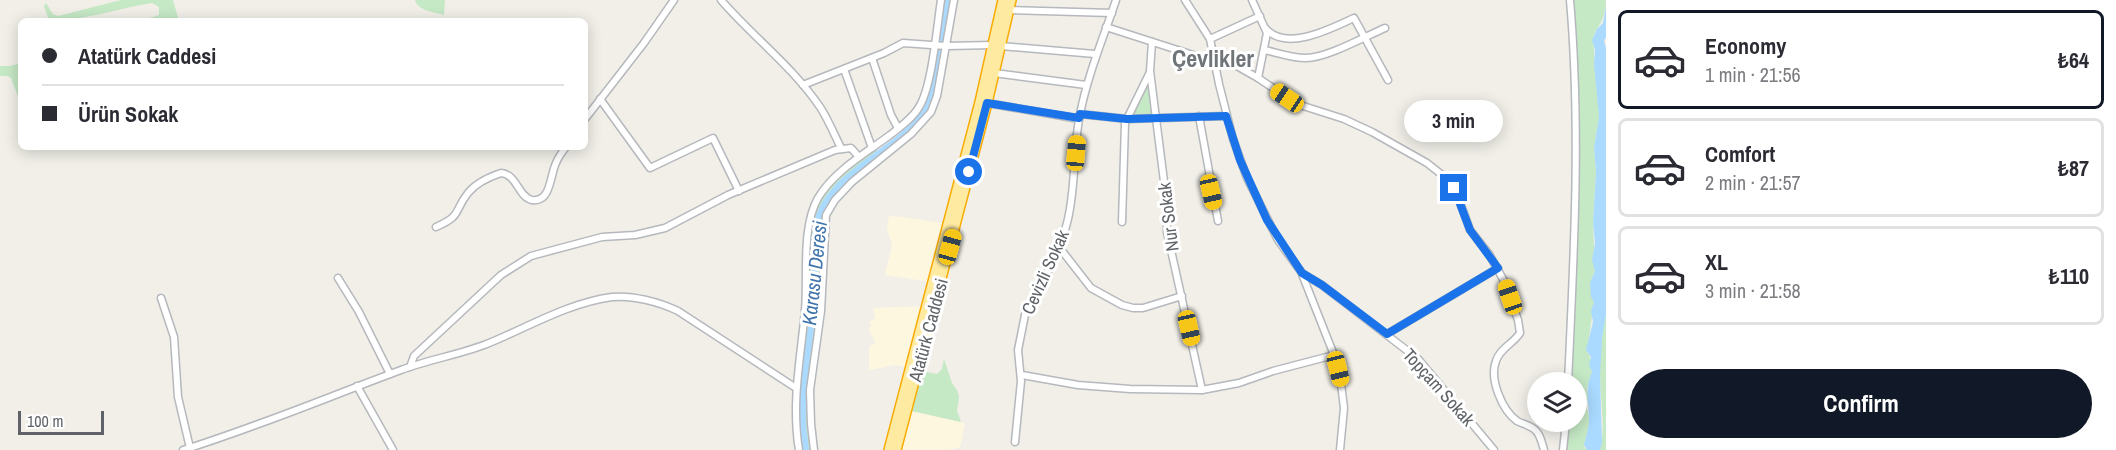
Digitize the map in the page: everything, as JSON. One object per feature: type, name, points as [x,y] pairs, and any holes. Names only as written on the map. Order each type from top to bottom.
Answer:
[{"type":"highway","name":"Atatürk Caddesi","points":[[896,450],[987,103],[994,73],[1003,0]]},
{"type":"highway","name":"Atatürk Caddesi","points":[[889,450],[1011,0]]},
{"type":"street","points":[[588,115],[674,0]]},
{"type":"street","points":[[721,0],[803,85],[823,112],[841,148]]},
{"type":"street","points":[[799,450],[796,426],[796,388],[805,309],[810,216],[824,189],[898,128],[918,108],[923,99],[941,0]]},
{"type":"street","points":[[814,450],[810,390],[821,311],[826,214],[846,188],[911,134],[928,116],[937,96],[954,0]]},
{"type":"street","name":"Cevizli Sokak","points":[[1015,442],[1022,375],[1018,350],[1025,315],[1059,247],[1070,207],[1080,116],[1086,85],[1095,54],[1116,0]]},
{"type":"street","name":"Topçam Sokak","points":[[1185,0],[1210,39],[1226,116],[1240,160],[1267,220],[1302,273],[1322,285],[1418,359],[1494,450]]},
{"type":"street","points":[[1252,0],[1266,29],[1278,37],[1304,37],[1354,18],[1388,80]]},
{"type":"street","points":[[1568,372],[1577,177],[1570,0]]},
{"type":"street","points":[[1009,10],[1112,13]]},
{"type":"street","points":[[1210,39],[1260,16]]},
{"type":"street","points":[[1106,27],[1215,62]]},
{"type":"street","points":[[1265,50],[1297,57],[1312,57],[1385,28]]},
{"type":"street","points":[[1258,78],[1265,50],[1266,29]]},
{"type":"street","name":"Nur Sokak","points":[[1152,42],[1150,72],[1167,205],[1167,232],[1203,390]]},
{"type":"street","points":[[803,85],[872,58],[903,43],[997,46],[1095,54]]},
{"type":"street","points":[[1214,53],[1297,104],[1344,119],[1372,132],[1439,172],[1451,184],[1459,198],[1470,230],[1498,268],[1518,320],[1520,333],[1502,350],[1495,362],[1496,384],[1508,410],[1517,420],[1535,429],[1544,450]]},
{"type":"street","points":[[872,58],[891,115],[898,128]]},
{"type":"street","points":[[844,69],[872,148]]},
{"type":"street","points":[[1122,222],[1125,123],[1150,72]]},
{"type":"street","points":[[994,73],[1086,85]]},
{"type":"street","points":[[600,99],[650,168],[713,138],[739,191]]},
{"type":"street","points":[[987,103],[1080,116],[1127,119],[1226,116]]},
{"type":"street","points":[[1198,116],[1218,221]]},
{"type":"street","points":[[410,367],[414,356],[466,306],[501,275],[524,260],[542,252],[570,247],[602,237],[635,235],[665,228],[739,191],[841,148],[854,149],[860,157]]},
{"type":"street","points":[[436,226],[454,217],[473,188],[501,172],[511,177],[528,198],[542,199],[547,193],[556,162],[564,150]]},
{"type":"street","points":[[1059,247],[1090,288],[1122,305],[1143,308],[1182,296]]},
{"type":"street","points":[[1387,334],[1498,268]]},
{"type":"street","points":[[1302,273],[1334,354],[1343,400],[1340,450]]},
{"type":"street","points":[[338,278],[359,312],[390,374]]},
{"type":"street","points":[[160,297],[174,337],[178,397],[190,448]]},
{"type":"street","points":[[183,450],[242,431],[410,367],[482,346],[574,307],[606,298],[619,297],[661,305],[678,311],[796,388]]},
{"type":"street","points":[[1022,375],[1078,385],[1203,390],[1239,383],[1334,354]]},
{"type":"street","points":[[357,386],[393,450]]},
{"type":"street","points":[[1563,450],[1565,432]]},
{"type":"shaded area","points":[[889,216],[948,224],[932,282],[885,275],[892,245],[887,229]]},
{"type":"shaded area","points":[[926,306],[910,368],[896,365],[869,370],[869,349],[871,345],[876,344],[869,330],[871,325],[869,322],[875,318],[873,308]]},
{"type":"shaded area","points":[[907,410],[965,423],[960,447],[949,450],[896,450]]},
{"type":"green space","points":[[121,0],[173,0],[178,18],[150,18],[159,15],[159,7],[152,3],[80,18],[48,18],[44,6],[46,3],[53,14],[58,16]]},
{"type":"green space","points":[[415,0],[445,0],[444,15],[419,7]]},
{"type":"green space","points":[[1570,0],[1606,0],[1604,16],[1593,37],[1599,118],[1594,148],[1596,171],[1593,223],[1595,271],[1590,283],[1594,302],[1587,352],[1591,359],[1592,373],[1587,388],[1587,372],[1568,372],[1575,233]]},
{"type":"green space","points":[[18,64],[18,97],[11,78],[0,76],[0,66]]},
{"type":"green space","points":[[1150,71],[1156,117],[1127,119]]},
{"type":"green space","points":[[874,146],[882,158],[852,182],[826,215],[821,311],[810,390],[814,450],[799,450],[796,426],[811,217],[824,189]]},
{"type":"green space","points":[[1606,314],[1606,450],[1600,450],[1603,423],[1600,360]]},
{"type":"green space","points":[[944,359],[959,397],[957,411],[961,422],[907,410],[917,370],[937,374],[942,369]]},
{"type":"green space","points":[[1587,408],[1590,419],[1584,447],[1587,450],[1563,450],[1565,432],[1587,432]]},
{"type":"water","points":[[1606,7],[1604,41],[1606,48],[1606,314],[1600,375],[1602,443],[1600,450],[1587,450],[1584,445],[1589,423],[1588,389],[1592,372],[1589,365],[1591,357],[1586,350],[1593,322],[1591,311],[1594,302],[1591,297],[1590,283],[1595,271],[1592,260],[1595,243],[1594,148],[1599,117],[1594,64],[1595,50],[1592,40],[1603,23]]},
{"type":"waterway","name":"Karasu Deresi","points":[[806,450],[803,389],[813,311],[816,225],[823,206],[834,191],[863,164],[910,128],[923,113],[936,76],[948,0]]},
{"type":"district","name":"Çevlikler","points":[[1213,58]]},
{"type":"route","points":[[969,172],[987,103],[1079,118],[1080,114],[1127,119],[1226,116],[1247,178],[1267,220],[1278,240],[1302,273],[1322,285],[1387,334],[1498,268],[1470,230],[1454,188]]}]
